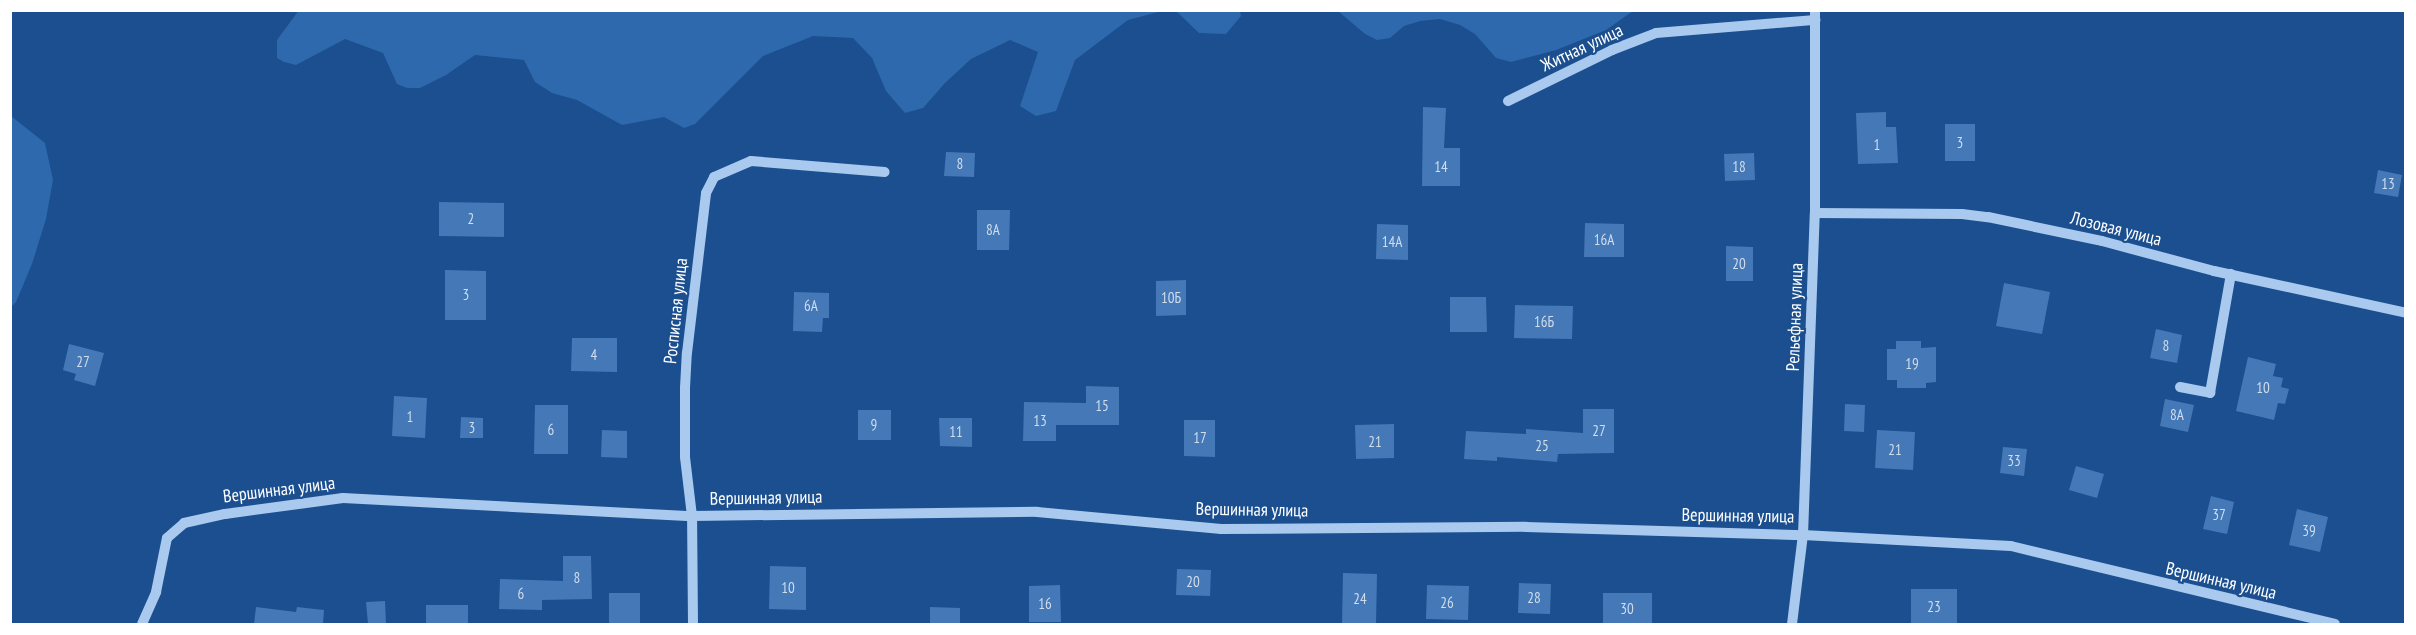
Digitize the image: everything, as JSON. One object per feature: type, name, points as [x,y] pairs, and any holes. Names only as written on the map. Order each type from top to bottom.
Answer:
[{"type":"street","name":"Житная улица","points":[[1508,101],[1612,50],[1656,33],[1815,15]]},
{"type":"street","name":"Рельефная улица","points":[[1792,624],[1803,535],[1815,213],[1815,15]]},
{"type":"street","name":"Росписная улица","points":[[693,624],[692,516],[685,457],[687,353],[706,193],[714,177],[751,161],[885,172]]},
{"type":"street","name":"Лозовая улица","points":[[1815,213],[1962,214],[1988,217],[2102,241],[2231,274],[2406,313]]},
{"type":"street","points":[[2180,387],[2210,393],[2231,274]]},
{"type":"street","name":"Вершинная улица","points":[[142,624],[156,592],[167,538],[184,523],[214,515],[343,498],[692,516],[1037,512],[1221,529],[1526,527],[1803,535],[2011,546],[2335,624]]},
{"type":"shaded area","points":[[299,10],[1162,11],[1128,20],[1075,60],[1056,111],[1036,116],[1020,106],[1038,52],[1010,40],[971,59],[923,108],[905,113],[886,91],[872,58],[853,38],[813,36],[763,56],[695,124],[684,128],[664,117],[622,125],[577,100],[552,93],[535,82],[524,60],[475,55],[446,75],[420,88],[407,88],[397,84],[383,53],[345,39],[296,65],[284,62],[277,58],[277,40]]},
{"type":"shaded area","points":[[1176,11],[1240,11],[1241,16],[1226,34],[1199,33]]},
{"type":"shaded area","points":[[1338,11],[1633,11],[1606,30],[1556,50],[1511,62],[1496,58],[1475,34],[1460,25],[1440,19],[1420,21],[1404,26],[1390,38],[1377,40],[1365,34]]},
{"type":"shaded area","points":[[11,116],[45,143],[53,180],[46,219],[32,264],[16,302],[11,307]]},
{"type":"building","points":[[1423,107],[1446,108],[1444,148],[1460,148],[1460,186],[1422,186]]},
{"type":"building","points":[[1886,112],[1886,127],[1896,127],[1898,163],[1858,164],[1856,113]]},
{"type":"building","points":[[1945,124],[1975,124],[1975,161],[1945,161]]},
{"type":"building","points":[[946,152],[975,153],[974,177],[944,176]]},
{"type":"building","points":[[1754,153],[1755,180],[1725,181],[1724,154]]},
{"type":"building","points":[[2378,170],[2402,175],[2398,197],[2374,193]]},
{"type":"building","points":[[439,202],[504,203],[504,237],[439,236]]},
{"type":"building","points":[[977,210],[1010,210],[1009,250],[977,250]]},
{"type":"building","points":[[1585,223],[1624,224],[1624,257],[1584,257]]},
{"type":"building","points":[[1377,224],[1408,225],[1408,260],[1376,259]]},
{"type":"building","points":[[1726,246],[1753,247],[1753,281],[1726,281]]},
{"type":"building","points":[[445,270],[486,271],[486,320],[445,320]]},
{"type":"building","points":[[1186,280],[1186,315],[1156,316],[1156,281]]},
{"type":"building","points":[[2004,283],[2050,292],[2042,334],[1996,326]]},
{"type":"building","points":[[794,292],[829,293],[829,318],[823,318],[822,332],[793,331]]},
{"type":"building","points":[[1450,297],[1486,297],[1487,332],[1450,332]]},
{"type":"building","points":[[1515,305],[1573,306],[1572,339],[1514,338]]},
{"type":"building","points":[[2156,329],[2182,335],[2177,363],[2150,358]]},
{"type":"building","points":[[572,338],[617,338],[617,372],[571,371]]},
{"type":"building","points":[[1896,341],[1921,341],[1921,348],[1936,347],[1936,382],[1926,383],[1926,388],[1897,388],[1897,380],[1887,380],[1887,349],[1896,349]]},
{"type":"building","points":[[69,344],[104,353],[95,386],[74,380],[76,374],[63,370]]},
{"type":"building","points":[[2248,357],[2276,364],[2273,376],[2283,378],[2281,387],[2289,389],[2285,404],[2278,403],[2274,420],[2236,411]]},
{"type":"building","points":[[1086,386],[1119,387],[1119,425],[1056,425],[1056,441],[1023,441],[1024,402],[1086,403]]},
{"type":"building","points":[[394,396],[427,398],[425,438],[392,436]]},
{"type":"building","points":[[2165,399],[2194,405],[2188,432],[2160,426]]},
{"type":"building","points":[[1845,404],[1865,405],[1864,432],[1844,431]]},
{"type":"building","points":[[535,405],[568,405],[568,454],[534,454]]},
{"type":"building","points":[[1583,409],[1614,409],[1614,453],[1558,454],[1557,462],[1497,457],[1497,461],[1464,459],[1466,431],[1526,434],[1526,429],[1583,433]]},
{"type":"building","points":[[858,410],[891,410],[891,440],[858,440]]},
{"type":"building","points":[[461,417],[483,418],[483,438],[460,438]]},
{"type":"building","points":[[939,418],[972,418],[972,447],[940,446]]},
{"type":"building","points":[[1184,420],[1215,420],[1215,457],[1184,456]]},
{"type":"building","points":[[1394,424],[1394,458],[1356,459],[1355,425]]},
{"type":"building","points":[[602,430],[627,431],[627,458],[601,457]]},
{"type":"building","points":[[1877,430],[1915,432],[1913,470],[1875,468]]},
{"type":"building","points":[[2003,447],[2027,449],[2024,476],[2000,473]]},
{"type":"building","points":[[2076,466],[2104,474],[2097,498],[2069,490]]},
{"type":"building","points":[[2211,496],[2234,502],[2227,534],[2203,529]]},
{"type":"building","points":[[2297,509],[2328,517],[2320,552],[2289,545]]},
{"type":"building","points":[[563,556],[591,556],[592,599],[542,600],[542,610],[499,609],[500,579],[563,581]]},
{"type":"building","points":[[770,566],[806,567],[806,610],[769,609]]},
{"type":"building","points":[[1177,569],[1211,570],[1210,596],[1176,595]]},
{"type":"building","points":[[1343,573],[1377,574],[1376,624],[1342,624]]},
{"type":"building","points":[[1519,583],[1551,584],[1550,614],[1518,613]]},
{"type":"building","points":[[1060,585],[1061,622],[1029,622],[1029,586]]},
{"type":"building","points":[[1427,585],[1469,586],[1468,620],[1426,619]]},
{"type":"building","points":[[1911,589],[1957,589],[1957,624],[1911,624]]},
{"type":"building","points":[[609,593],[640,593],[640,624],[609,624]]},
{"type":"building","points":[[1603,593],[1652,593],[1652,624],[1603,624]]},
{"type":"building","points":[[385,601],[386,624],[368,624],[366,602]]},
{"type":"building","points":[[426,605],[468,605],[468,624],[426,624]]},
{"type":"building","points":[[256,607],[296,612],[297,607],[324,610],[323,624],[254,624]]},
{"type":"building","points":[[930,607],[960,608],[960,624],[930,624]]}]
